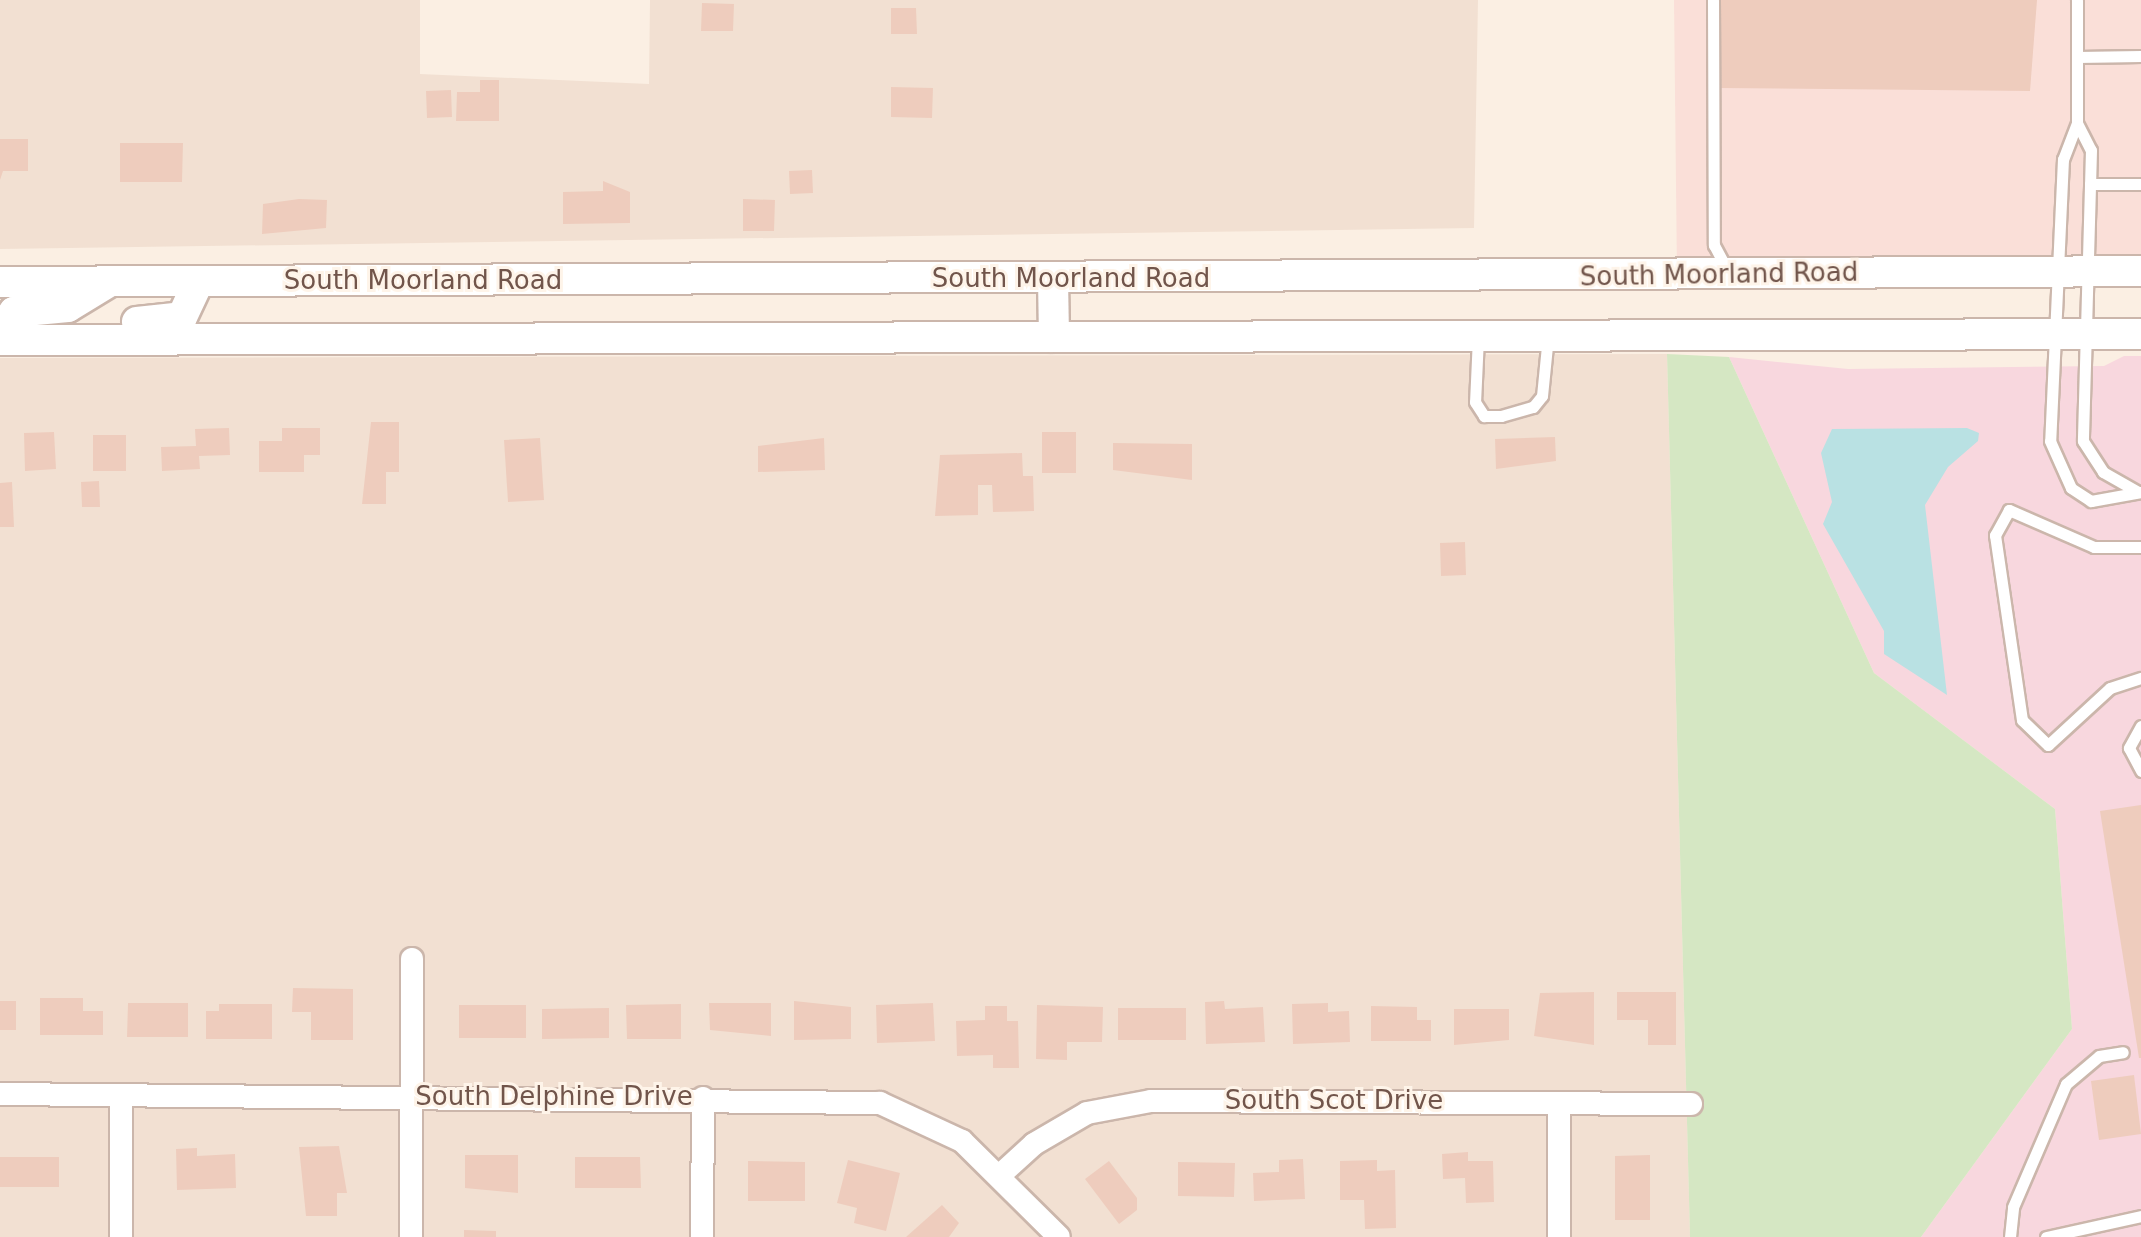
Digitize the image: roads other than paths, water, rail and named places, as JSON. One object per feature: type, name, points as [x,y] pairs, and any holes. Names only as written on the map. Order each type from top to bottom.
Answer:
[{"type":"main road","name":"South Moorland Road","points":[[0,282],[1731,276],[2141,271]]},
{"type":"main road","points":[[1053,279],[1054,337]]},
{"type":"main road","points":[[109,282],[68,307],[14,312],[0,337],[82,340],[2141,334]]},
{"type":"main road","points":[[82,340],[143,320],[182,317],[198,282]]},
{"type":"street","points":[[411,1237],[412,959]]},
{"type":"street","name":"South Delphine Drive","points":[[0,1094],[703,1098],[880,1103],[937,1123],[999,1176],[1059,1237]]},
{"type":"street","points":[[121,1095],[121,1237]]},
{"type":"street","points":[[702,1237],[703,1098]]},
{"type":"street","points":[[1559,1103],[1559,1237]]},
{"type":"street","name":"South Scot Drive","points":[[999,1176],[1053,1131],[1119,1104],[1691,1104]]},
{"type":"lane","points":[[1713,0],[1714,245],[1731,276]]},
{"type":"lane","points":[[2077,0],[2077,123],[2063,159],[2052,334],[2057,466],[2091,501],[2140,492]]},
{"type":"lane","points":[[2077,57],[2141,56]]},
{"type":"lane","points":[[2077,123],[2091,150],[2083,441],[2103,472],[2140,492]]},
{"type":"lane","points":[[2090,184],[2141,184]]},
{"type":"lane","points":[[1478,335],[1475,402],[1484,416],[1501,416],[1533,407],[1542,396],[1548,335]]},
{"type":"lane","points":[[2141,547],[2094,547],[2009,510],[1995,535],[2022,720],[2039,737],[2048,745],[2110,688],[2141,678]]},
{"type":"lane","points":[[2141,726],[2129,748],[2141,771]]},
{"type":"lane","points":[[2010,1237],[2013,1207],[2066,1084],[2099,1056],[2123,1052]]},
{"type":"lane","points":[[2046,1237],[2141,1216]]},
{"type":"water","points":[[1967,428],[1979,433],[1978,441],[1948,467],[1925,505],[1947,695],[1884,654],[1884,631],[1823,524],[1832,502],[1821,453],[1832,429]]}]
